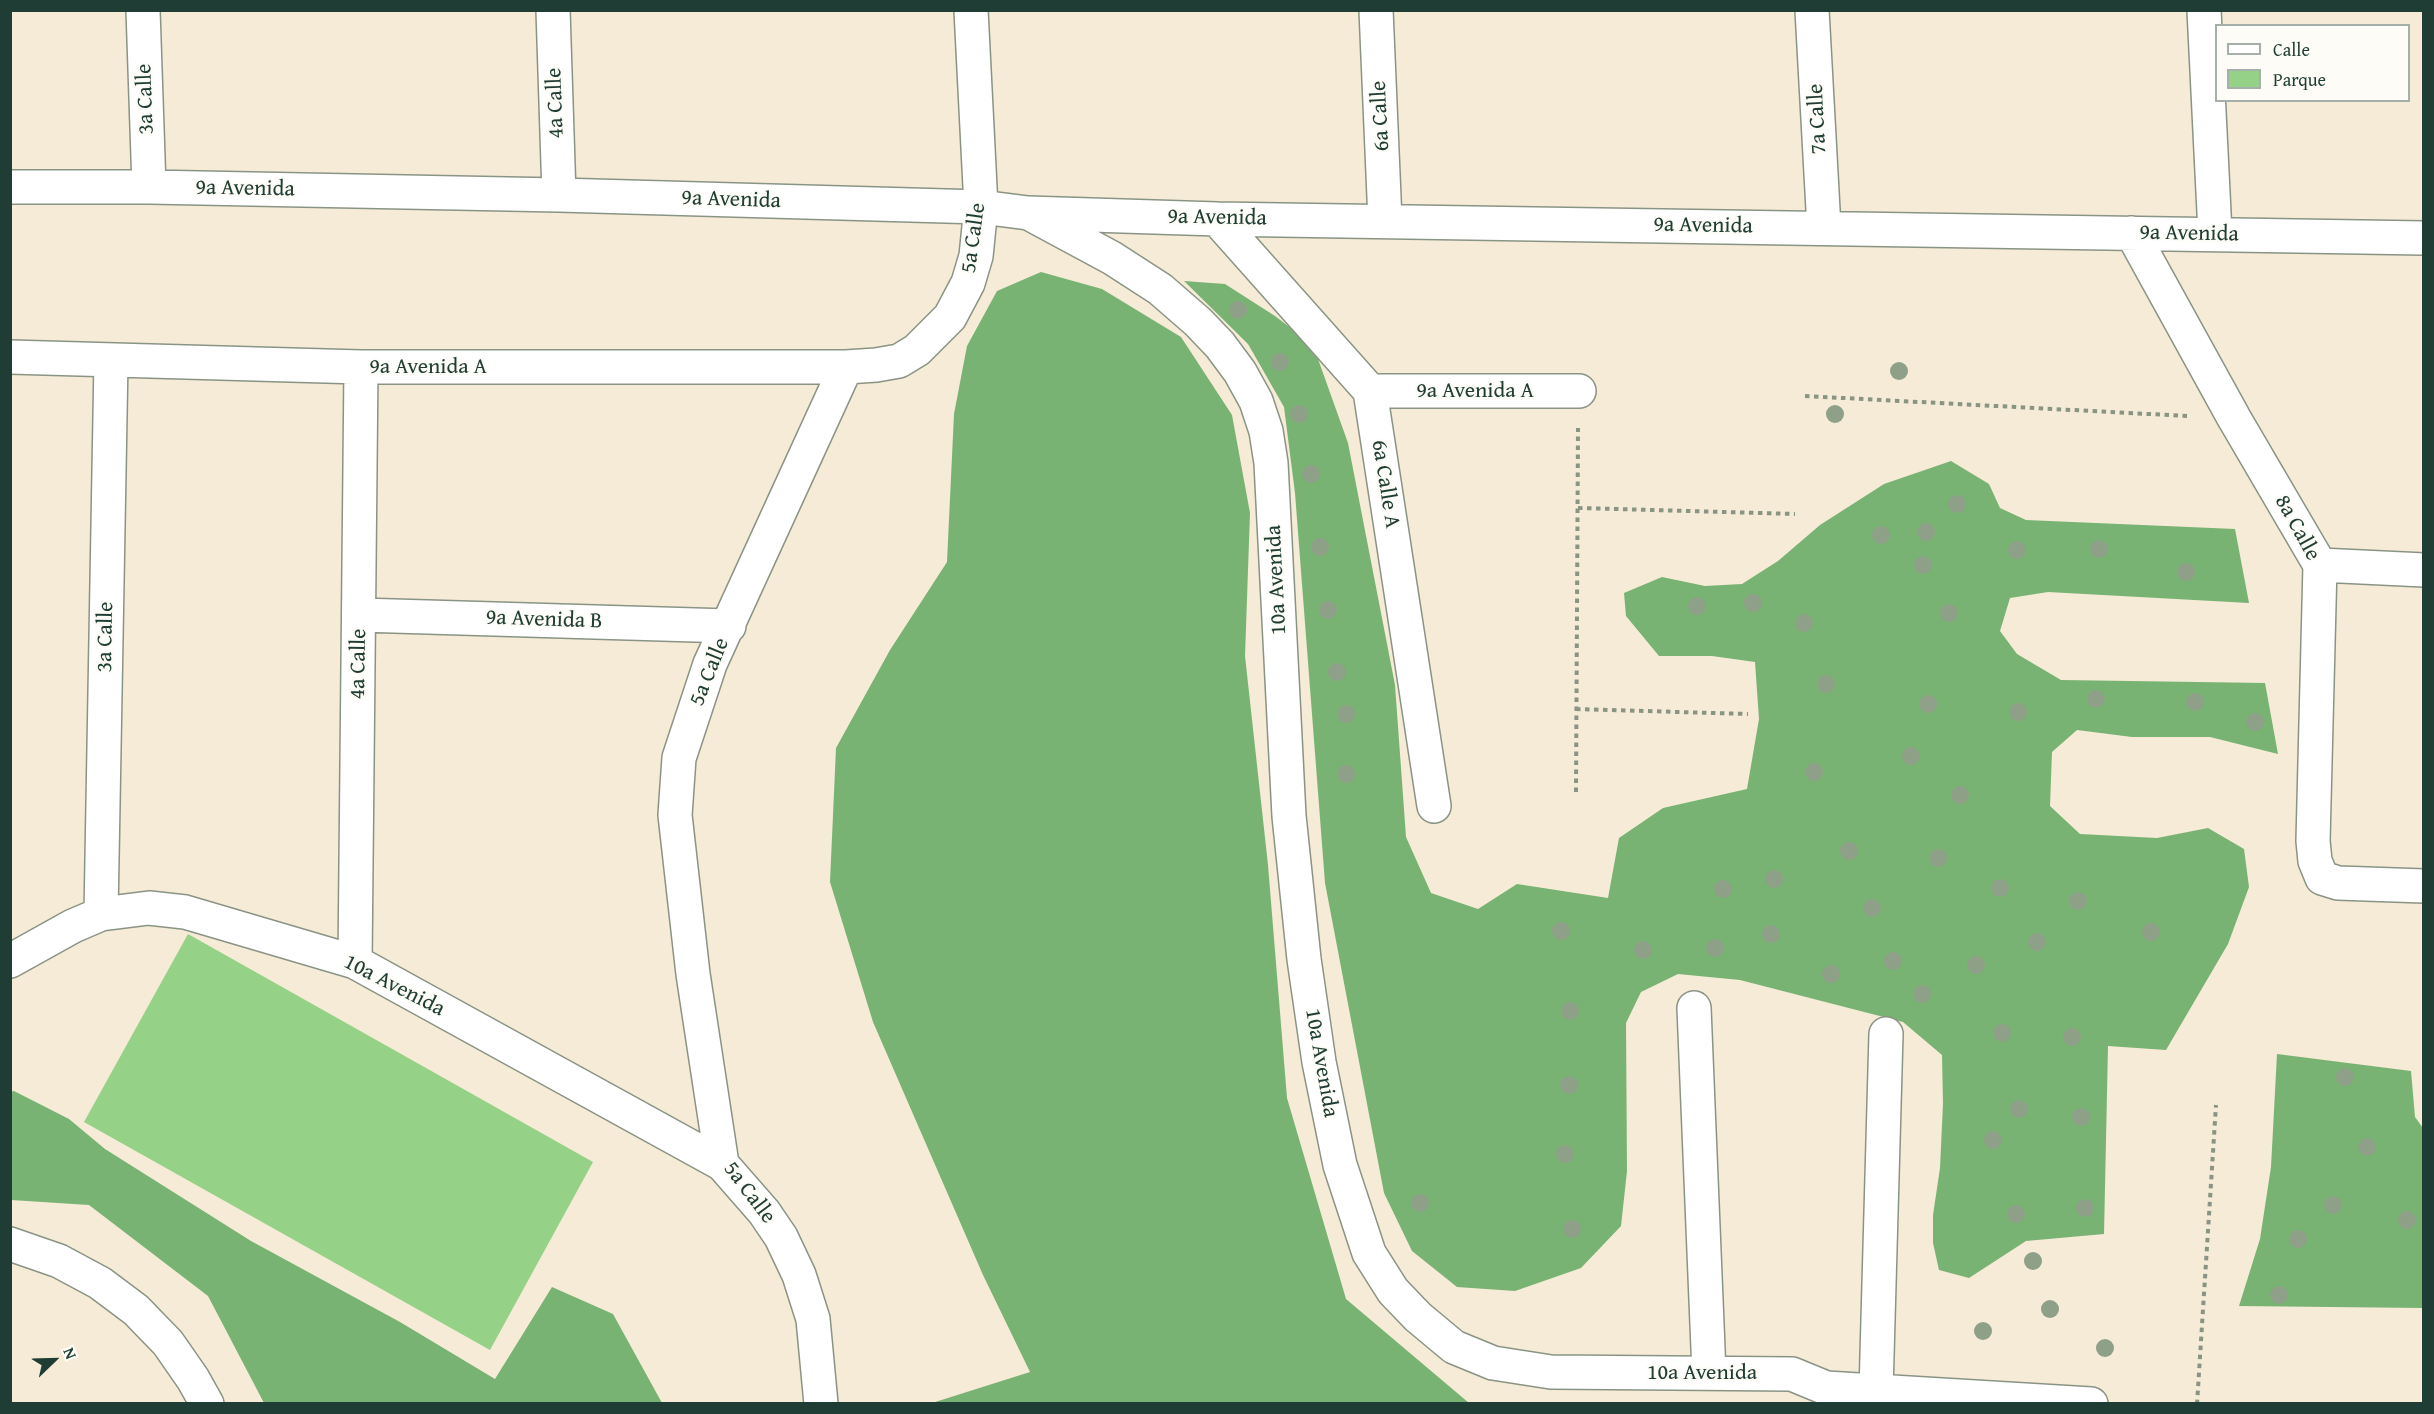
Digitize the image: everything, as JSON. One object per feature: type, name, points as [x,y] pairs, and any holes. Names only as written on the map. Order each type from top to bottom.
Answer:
[{"type":"street","name":"3a Calle","points":[[143,10],[149,187]]},
{"type":"street","name":"4a Calle","points":[[553,10],[559,195]]},
{"type":"street","name":"5a Calle","points":[[821,1404],[813,1319],[799,1275],[781,1237],[764,1212],[722,1164],[693,974],[675,815],[680,758],[706,672],[846,367],[899,361],[917,350],[950,317],[968,283],[976,256],[981,207],[971,10]]},
{"type":"street","name":"6a Calle","points":[[1376,10],[1385,221]]},
{"type":"street","name":"7a Calle","points":[[1812,10],[1824,228]]},
{"type":"street","points":[[2204,10],[2215,233]]},
{"type":"street","name":"9a Avenida","points":[[10,187],[149,187],[559,195],[981,207],[1028,213],[1216,219],[2424,238]]},
{"type":"street","name":"10a Avenida","points":[[1028,213],[1112,258],[1160,290],[1198,322],[1220,345],[1240,372],[1256,401],[1266,431],[1271,463],[1289,816],[1304,960],[1319,1062],[1340,1165],[1369,1253],[1393,1291],[1418,1317],[1454,1347],[1493,1363],[1551,1372],[1792,1374],[1826,1388],[2091,1404]]},
{"type":"street","points":[[1216,219],[1370,391]]},
{"type":"street","name":"8a Calle","points":[[2132,233],[2234,418],[2320,565],[2313,841],[2315,861],[2322,878],[2338,883],[2424,886]]},
{"type":"street","name":"9a Avenida A","points":[[10,357],[361,367],[846,367]]},
{"type":"street","name":"3a Calle","points":[[101,914],[111,360]]},
{"type":"street","name":"4a Calle","points":[[356,962],[361,367]]},
{"type":"street","name":"9a Avenida A","points":[[1370,391],[1579,392]]},
{"type":"street","name":"6a Calle A","points":[[1370,391],[1434,806]]},
{"type":"street","points":[[2320,565],[2424,570]]},
{"type":"street","name":"9a Avenida B","points":[[360,615],[729,626]]},
{"type":"street","name":"10a Avenida","points":[[10,961],[73,926],[101,914],[149,908],[186,912],[356,962],[722,1164]]},
{"type":"street","points":[[1694,1008],[1709,1373]]},
{"type":"street","points":[[1876,1391],[1886,1034]]},
{"type":"street","points":[[10,1244],[59,1261],[100,1283],[136,1310],[168,1343],[207,1404]]},
{"type":"path","points":[[1576,792],[1579,392]]},
{"type":"path","points":[[1805,396],[2234,418]]},
{"type":"path","points":[[1578,508],[1795,514]]},
{"type":"path","points":[[1576,709],[1748,714]]},
{"type":"path","points":[[2197,1404],[2216,1105]]},
{"type":"green space","points":[[1041,272],[1102,289],[1181,337],[1232,415],[1250,513],[1245,656],[1268,865],[1287,1098],[1346,1299],[1469,1403],[932,1403],[1030,1372],[983,1275],[873,1022],[830,882],[836,748],[890,650],[947,562],[954,414],[967,346],[997,291]]},
{"type":"green space","points":[[1184,281],[1225,284],[1275,316],[1313,345],[1348,443],[1395,685],[1406,837],[1431,893],[1478,909],[1517,884],[1608,898],[1619,838],[1663,808],[1747,789],[1759,719],[1755,662],[1712,656],[1659,656],[1626,616],[1624,593],[1662,577],[1705,586],[1742,584],[1778,561],[1820,525],[1884,484],[1951,461],[1989,484],[2000,508],[2026,520],[2235,529],[2249,603],[2048,592],[2010,598],[2000,631],[2017,654],[2061,680],[2265,683],[2278,754],[2210,737],[2132,737],[2077,730],[2052,752],[2050,806],[2080,834],[2157,838],[2208,828],[2244,849],[2249,887],[2228,944],[2166,1050],[2108,1046],[2104,1234],[2026,1241],[1969,1278],[1939,1270],[1933,1243],[1933,1215],[1940,1168],[1943,1104],[1942,1055],[1903,1022],[1740,980],[1678,974],[1641,992],[1626,1023],[1627,1171],[1621,1226],[1581,1268],[1515,1291],[1457,1287],[1412,1251],[1384,1193],[1325,883],[1295,493],[1284,407],[1248,344]]},
{"type":"green space","points":[[188,934],[593,1162],[490,1350],[84,1122]]},
{"type":"green space","points":[[2277,1054],[2411,1071],[2415,1117],[2423,1128],[2423,1308],[2239,1306],[2260,1239],[2271,1167]]},
{"type":"green space","points":[[14,1091],[69,1119],[105,1149],[251,1241],[400,1322],[495,1379],[552,1287],[613,1314],[662,1403],[264,1403],[208,1296],[89,1205],[11,1200],[10,1092]]}]
